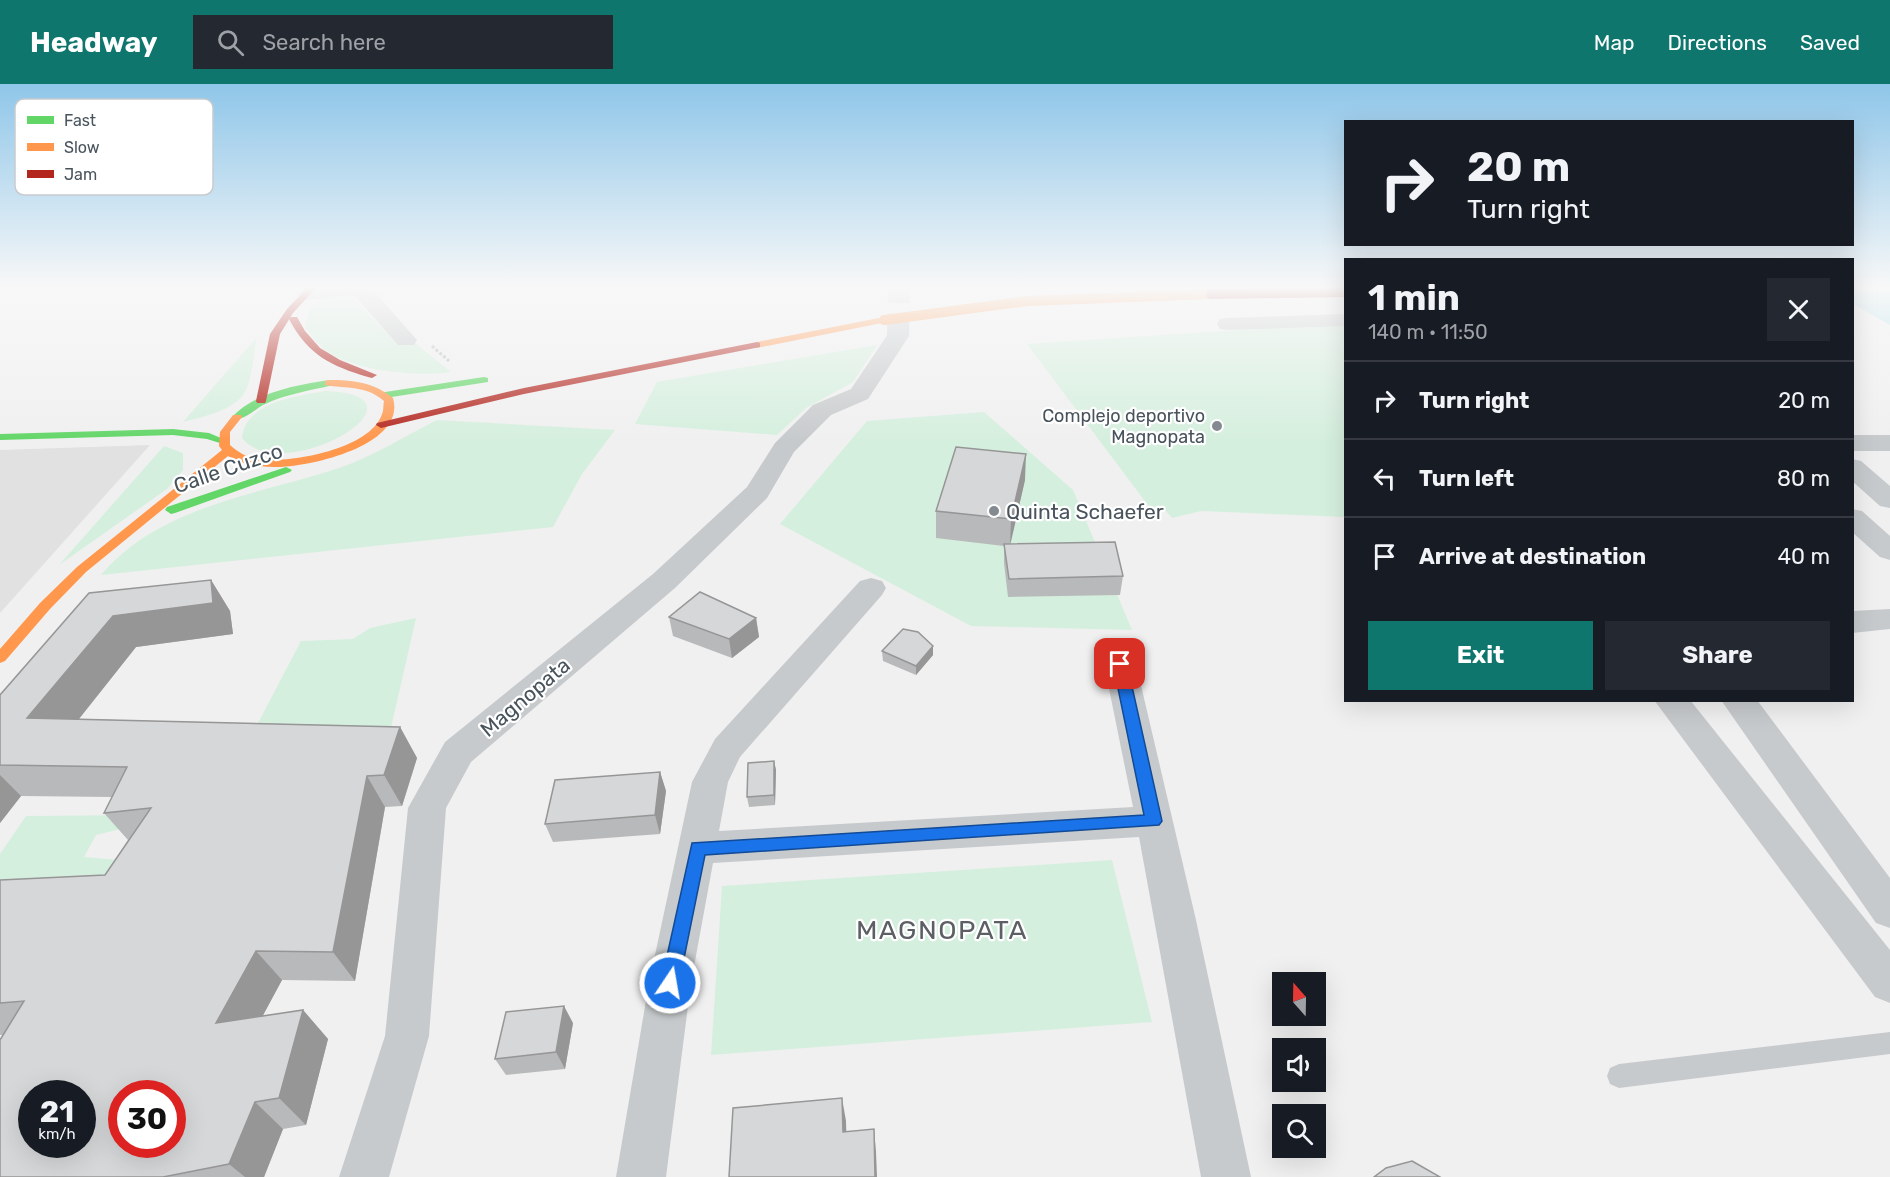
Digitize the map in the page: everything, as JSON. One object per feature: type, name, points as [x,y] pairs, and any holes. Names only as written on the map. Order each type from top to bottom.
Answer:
[{"type":"main road","points":[[261,401],[274,339]]},
{"type":"main road","points":[[287,348],[289,339]]},
{"type":"main road","points":[[302,339],[316,353],[340,366],[388,378],[463,384]]},
{"type":"main road","points":[[381,425],[524,391],[827,339]]},
{"type":"main road","points":[[304,372],[329,383]]},
{"type":"main road","points":[[385,395],[498,378]]},
{"type":"main road","points":[[0,437],[173,432],[209,436],[245,460],[272,464],[329,455],[360,441],[381,425],[390,412],[390,406],[385,395],[369,386],[329,383],[294,389],[261,401],[245,411],[173,432]]},
{"type":"main road","name":"Calle Cuzco","points":[[0,658],[63,588],[141,521],[182,492],[225,446],[229,426],[245,411]]},
{"type":"main road","name":"Calle Cuzco","points":[[141,521],[329,455]]},
{"type":"street","name":"Magnopata","points":[[364,1177],[407,1036],[428,808],[458,752],[664,581],[757,492],[784,448],[822,410],[860,394],[886,339]]},
{"type":"street","points":[[1854,443],[1890,443]]},
{"type":"street","points":[[1854,469],[1890,500]]},
{"type":"street","points":[[1854,519],[1890,551]]},
{"type":"street","points":[[641,1177],[670,983],[710,782],[727,749],[871,588]]},
{"type":"street","points":[[1854,622],[1890,619]]},
{"type":"street","points":[[1120,664],[1176,920],[1226,1177]]},
{"type":"street","points":[[1673,702],[1890,983]]},
{"type":"street","points":[[1739,702],[1890,910]]},
{"type":"street","points":[[698,848],[1153,821]]},
{"type":"lane","points":[[1618,1076],[1890,1043]]},
{"type":"shaded area","points":[[150,445],[0,613],[0,450]]},
{"type":"green space","points":[[257,339],[249,380],[240,399],[226,409],[183,422]]},
{"type":"green space","points":[[315,339],[392,339],[398,345],[415,343],[451,372],[422,374],[371,368],[340,359]]},
{"type":"green space","name":"Complejo deportivo Magnopata","points":[[1103,339],[1344,339],[1344,517],[1201,511],[1172,518],[1164,509],[1150,508],[1027,344]]},
{"type":"green space","points":[[877,345],[853,382],[806,408],[777,435],[635,424],[657,382]]},
{"type":"green space","points":[[325,391],[357,396],[367,407],[361,421],[343,435],[317,447],[289,453],[262,451],[242,438],[245,426],[252,416],[262,409],[301,395]]},
{"type":"green space","points":[[984,412],[1073,490],[1132,630],[971,626],[780,524],[867,421]]},
{"type":"green space","points":[[437,420],[615,430],[582,474],[553,527],[101,575],[125,552],[151,533],[180,518],[211,506],[339,468],[376,452]]},
{"type":"green space","points":[[164,446],[183,453],[183,470],[167,489],[59,565]]},
{"type":"green space","points":[[416,618],[390,732],[256,727],[301,641],[353,639],[370,628]]},
{"type":"green space","points":[[139,815],[125,828],[96,835],[84,857],[141,862],[118,894],[0,896],[0,854],[26,816]]},
{"type":"green space","points":[[1112,860],[1152,1022],[711,1055],[722,886]]},
{"type":"building","points":[[956,447],[1026,454],[1011,519],[936,511]]},
{"type":"building","points":[[1115,542],[1123,576],[1009,579],[1004,544]]},
{"type":"building","points":[[211,580],[213,603],[113,616],[27,718],[400,727],[384,775],[367,776],[333,952],[256,951],[216,1023],[303,1010],[279,1098],[255,1102],[229,1164],[163,1177],[0,1177],[0,1040],[24,1001],[0,1003],[0,880],[105,875],[151,808],[104,813],[127,767],[0,765],[0,695],[89,593]]},
{"type":"building","points":[[700,592],[756,618],[729,639],[669,617]]},
{"type":"building","points":[[903,629],[918,632],[933,646],[916,666],[882,651]]},
{"type":"building","points":[[774,761],[774,795],[747,797],[748,763]]},
{"type":"building","points":[[660,772],[655,815],[545,824],[555,780]]},
{"type":"building","points":[[564,1006],[556,1052],[495,1059],[506,1012]]},
{"type":"building","points":[[842,1098],[843,1132],[874,1129],[875,1177],[729,1177],[733,1108]]},
{"type":"building","points":[[1412,1161],[1440,1177],[1374,1177],[1386,1168]]},
{"type":"traffic: fast","points":[[385,395],[484,380]]},
{"type":"traffic: fast","points":[[237,417],[269,398],[304,387],[329,383]]},
{"type":"traffic: fast","points":[[0,437],[173,432],[209,436],[223,441]]},
{"type":"traffic: fast","points":[[171,510],[286,470]]},
{"type":"traffic: slow","points":[[757,345],[787,339]]},
{"type":"traffic: slow","points":[[237,417],[225,432],[224,446],[233,454],[254,462],[296,463],[341,451],[376,431],[387,416],[389,400],[369,387],[329,383]]},
{"type":"traffic: slow","points":[[0,658],[45,606],[82,569],[227,451]]},
{"type":"traffic: jam","points":[[261,401],[274,339]]},
{"type":"traffic: jam","points":[[306,339],[326,357],[372,375]]},
{"type":"traffic: jam","points":[[381,425],[524,391],[757,345]]},
{"type":"place","name":"Complejo deportivo Magnopata","points":[[1217,426]]},
{"type":"place","name":"Quinta Schaefer","points":[[994,511]]},
{"type":"district","name":"MAGNOPATA","points":[[942,930]]},
{"type":"route","points":[[670,983],[698,848],[867,836],[1153,821],[1120,664]]}]
